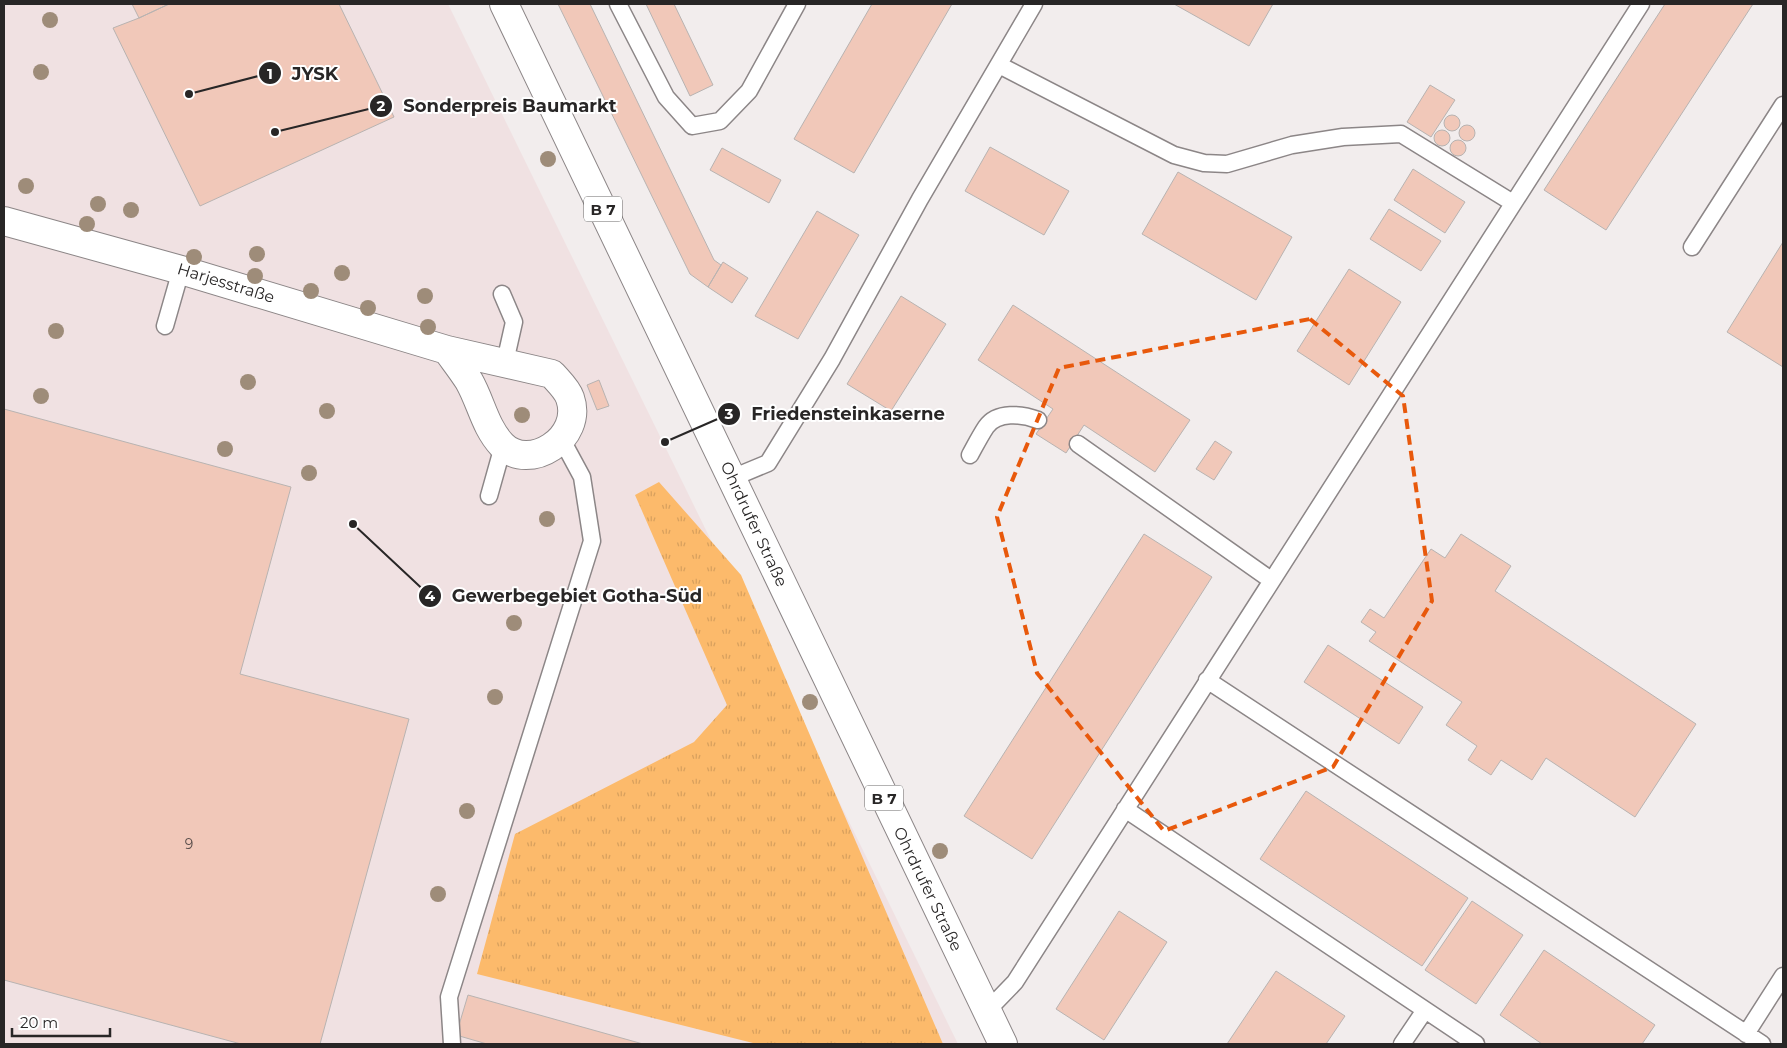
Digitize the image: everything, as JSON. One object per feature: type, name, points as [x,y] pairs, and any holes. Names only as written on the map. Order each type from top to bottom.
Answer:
[{"type":"main road","name":"Ohrdrufer Straße","points":[[504,4],[1003,1044]]},
{"type":"main road","name":"Harjesstraße","points":[[4,221],[180,270],[447,350],[552,374],[563,386],[570,398],[573,412],[570,426],[562,440]]},
{"type":"main road","points":[[447,350],[469,382],[483,416],[503,446],[517,454],[534,454],[552,448],[562,440]]},
{"type":"lane","points":[[618,4],[666,97],[692,126],[720,121],[749,92],[797,4]]},
{"type":"lane","points":[[732,478],[768,463],[832,358],[920,199],[1034,4]]},
{"type":"lane","points":[[987,1011],[1015,982],[1641,4]]},
{"type":"lane","points":[[999,65],[1174,155],[1204,163],[1227,164],[1292,145],[1344,137],[1401,134],[1513,203]]},
{"type":"lane","points":[[1692,247],[1783,105]]},
{"type":"lane","points":[[165,326],[180,270]]},
{"type":"lane","points":[[502,294],[514,322],[505,362]]},
{"type":"lane","points":[[970,455],[987,425],[999,417],[1025,415],[1038,420]]},
{"type":"lane","points":[[452,1044],[448,997],[592,541],[582,477],[562,440]]},
{"type":"lane","points":[[1078,444],[1272,580]]},
{"type":"lane","points":[[489,496],[503,446]]},
{"type":"lane","points":[[1207,680],[1762,1044]]},
{"type":"lane","points":[[1125,809],[1476,1044]]},
{"type":"lane","points":[[1746,1034],[1783,976]]},
{"type":"lane","points":[[1402,1044],[1426,1010]]},
{"type":"highlighted area","points":[[1310,319],[1403,396],[1432,601],[1333,767],[1164,831],[1037,673],[997,517],[1059,368]]},
{"type":"shaded area","points":[[4,4],[448,4],[958,1044],[4,1044]]},
{"type":"green space","points":[[659,482],[741,575],[943,1044],[757,1044],[477,974],[515,834],[694,742],[727,705],[635,495]]},
{"type":"building","points":[[132,4],[169,4],[139,18]]},
{"type":"building","points":[[169,4],[339,4],[394,117],[200,206],[113,28]]},
{"type":"building","points":[[558,4],[590,4],[714,260],[721,265],[708,287],[690,274]]},
{"type":"building","points":[[646,4],[674,4],[713,85],[690,96]]},
{"type":"building","points":[[872,4],[952,4],[854,173],[794,139]]},
{"type":"building","points":[[1174,4],[1273,4],[1249,46]]},
{"type":"building","points":[[1665,4],[1753,4],[1606,230],[1544,190]]},
{"type":"building","points":[[1430,85],[1455,100],[1431,137],[1407,122]]},
{"type":"building","points":[[1452,115],[1460,123],[1452,131],[1444,123]]},
{"type":"building","points":[[1467,125],[1475,133],[1467,141],[1459,133]]},
{"type":"building","points":[[1442,130],[1450,138],[1442,146],[1434,138]]},
{"type":"building","points":[[1458,140],[1466,148],[1458,156],[1450,148]]},
{"type":"building","points":[[990,147],[1069,191],[1044,235],[965,191]]},
{"type":"building","points":[[722,148],[781,180],[769,203],[710,170]]},
{"type":"building","points":[[1413,169],[1465,202],[1445,233],[1394,200]]},
{"type":"building","points":[[1178,172],[1292,237],[1256,300],[1142,234]]},
{"type":"building","points":[[1389,209],[1441,241],[1421,271],[1370,239]]},
{"type":"building","points":[[817,211],[859,235],[798,339],[755,316]]},
{"type":"building","points":[[1783,242],[1783,367],[1727,332]]},
{"type":"building","points":[[723,262],[748,278],[732,303],[708,287]]},
{"type":"building","points":[[1349,269],[1401,302],[1349,385],[1297,351]]},
{"type":"building","points":[[901,296],[946,324],[891,411],[847,384]]},
{"type":"building","points":[[1013,305],[1190,420],[1155,472],[1084,425],[1066,453],[1036,434],[1053,409],[978,360]]},
{"type":"building","points":[[599,380],[609,406],[597,410],[587,385]]},
{"type":"building","points":[[4,409],[291,487],[240,674],[409,719],[320,1044],[241,1044],[4,980]]},
{"type":"building","points":[[1215,441],[1232,452],[1214,480],[1196,469]]},
{"type":"building","points":[[1144,534],[1212,577],[1032,859],[964,816]]},
{"type":"building","points":[[1461,534],[1511,566],[1495,591],[1696,724],[1635,817],[1546,758],[1532,780],[1501,760],[1491,775],[1468,760],[1477,746],[1446,725],[1462,702],[1369,641],[1376,632],[1361,622],[1370,609],[1384,618],[1431,549],[1445,558]]},
{"type":"building","points":[[1328,645],[1423,707],[1399,744],[1304,682]]},
{"type":"building","points":[[1306,791],[1468,898],[1422,966],[1260,859]]},
{"type":"building","points":[[1472,901],[1523,935],[1476,1004],[1425,970]]},
{"type":"building","points":[[1119,911],[1167,942],[1104,1040],[1056,1009]]},
{"type":"building","points":[[1544,950],[1655,1025],[1642,1044],[1542,1044],[1500,1015]]},
{"type":"building","points":[[1276,971],[1345,1016],[1326,1044],[1227,1044]]},
{"type":"building","points":[[468,995],[643,1044],[487,1044],[456,1035]]},
{"type":"place","name":"JYSK","points":[[189,94]]},
{"type":"place","name":"Sonderpreis Baumarkt","points":[[275,132]]},
{"type":"place","name":"Friedensteinkaserne","points":[[665,442]]},
{"type":"place","name":"Gewerbegebiet Gotha-Süd","points":[[353,524]]}]
